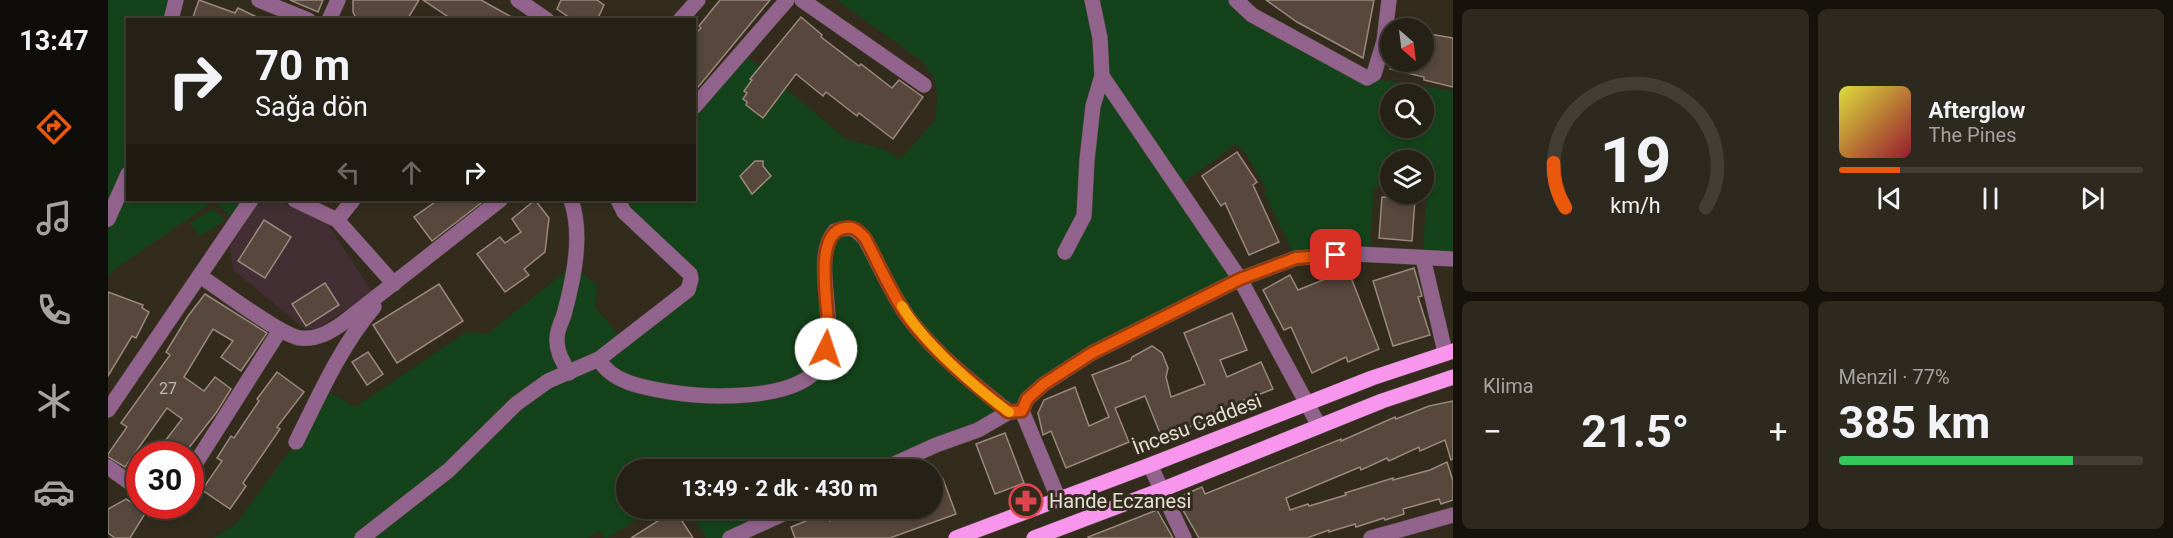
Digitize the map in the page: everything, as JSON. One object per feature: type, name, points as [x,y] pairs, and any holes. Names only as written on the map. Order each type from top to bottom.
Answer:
[{"type":"main road","name":"İncesu Caddesi","points":[[956,538],[1371,378],[1449,351]]},
{"type":"main road","points":[[1034,538],[1161,490],[1382,401],[1453,377]]},
{"type":"street","points":[[172,18],[176,0]]},
{"type":"street","points":[[259,0],[303,18]]},
{"type":"street","points":[[332,18],[338,0]]},
{"type":"street","points":[[518,0],[541,10]]},
{"type":"street","points":[[682,18],[698,0]]},
{"type":"street","points":[[696,105],[787,0]]},
{"type":"street","points":[[802,0],[924,85]]},
{"type":"street","points":[[1065,252],[1084,216],[1093,106],[1102,76],[1100,38],[1092,0]]},
{"type":"street","points":[[1236,0],[1252,15],[1367,78],[1374,74],[1384,41],[1389,0]]},
{"type":"street","points":[[1102,76],[1240,279],[1319,426]]},
{"type":"street","points":[[108,219],[126,178]]},
{"type":"street","points":[[108,410],[250,201]]},
{"type":"street","points":[[297,201],[337,220],[394,284]]},
{"type":"street","points":[[337,220],[352,201]]},
{"type":"street","points":[[200,276],[280,330],[298,338],[312,338],[330,332],[499,201]]},
{"type":"street","points":[[569,373],[560,357],[557,337],[572,279],[576,246],[571,201]]},
{"type":"street","points":[[362,538],[449,470],[516,404],[548,381],[599,358],[688,290],[690,274],[624,212],[618,201]]},
{"type":"street","points":[[599,358],[607,370],[616,377],[650,388],[673,392],[743,395],[769,393],[799,382],[813,373],[821,363],[826,349],[829,328],[825,280],[827,245],[830,236],[835,231],[852,227],[865,238],[902,308],[916,327],[967,379],[1015,412],[1059,500]]},
{"type":"street","points":[[905,459],[978,430],[1015,412],[1044,384],[1092,353],[1240,279],[1296,258],[1357,254],[1453,259]]},
{"type":"street","points":[[1423,258],[1449,351]]},
{"type":"street","points":[[296,442],[331,371],[362,321],[394,284]]},
{"type":"street","points":[[204,450],[280,330]]},
{"type":"street","points":[[1150,465],[1184,538]]},
{"type":"street","points":[[108,467],[126,480]]},
{"type":"street","points":[[1371,538],[1453,515]]},
{"type":"street","points":[[730,538],[771,519]]},
{"type":"street","points":[[759,524],[766,538]]},
{"type":"shaded area","points":[[259,201],[280,201],[328,224],[372,292],[317,329],[305,329],[233,270],[230,247]]},
{"type":"green space","points":[[108,0],[176,0],[171,18],[126,18],[126,201],[214,201],[111,272],[108,279]]},
{"type":"green space","points":[[837,0],[1236,0],[1367,78],[1407,84],[1380,84],[1380,138],[1434,138],[1434,88],[1453,91],[1453,252],[1423,258],[1426,204],[1434,204],[1434,150],[1380,150],[1380,187],[1374,187],[1370,254],[1296,258],[1264,192],[1267,190],[1246,154],[1236,144],[1178,187],[1240,279],[1092,353],[1022,411],[905,459],[616,459],[616,519],[638,519],[608,538],[604,538],[599,531],[588,538],[214,538],[236,524],[296,442],[323,389],[355,407],[466,332],[487,334],[574,265],[597,286],[595,307],[623,340],[690,286],[619,201],[696,201],[696,106],[742,52],[846,139],[886,150],[900,159],[935,121],[938,98],[934,78],[922,61]]},
{"type":"green space","points":[[216,201],[250,201],[236,224]]},
{"type":"green space","points":[[213,209],[225,220],[200,236],[190,223]]},
{"type":"green space","points":[[695,519],[773,519],[730,538],[706,538]]},
{"type":"building","points":[[199,0],[235,13],[238,8],[259,18],[193,18]]},
{"type":"building","points":[[290,0],[323,0],[318,12]]},
{"type":"building","points":[[353,0],[419,0],[408,18],[356,18],[353,12]]},
{"type":"building","points":[[423,0],[481,0],[513,18],[450,18]]},
{"type":"building","points":[[561,0],[597,0],[604,5],[598,18],[570,18],[557,9]]},
{"type":"building","points":[[720,0],[770,0],[696,90],[696,33],[701,28],[699,26]]},
{"type":"building","points":[[1266,0],[1374,0],[1363,58],[1297,22]]},
{"type":"building","points":[[801,17],[822,35],[821,37],[892,88],[899,80],[923,97],[893,139],[859,113],[857,116],[826,92],[823,96],[796,74],[763,118],[746,105],[747,102],[743,99],[747,93],[744,91],[752,80],[750,79]]},
{"type":"building","points":[[1434,35],[1453,38],[1453,87],[1424,80],[1424,77],[1403,72],[1434,72]]},
{"type":"building","points":[[1237,152],[1257,182],[1253,185],[1279,242],[1249,255],[1225,203],[1221,206],[1202,176]]},
{"type":"building","points":[[755,161],[763,161],[763,166],[771,176],[752,194],[740,176]]},
{"type":"building","points":[[437,201],[484,201],[432,241],[414,217]]},
{"type":"building","points":[[534,201],[549,218],[545,252],[524,269],[529,275],[505,292],[477,254],[500,237],[505,243],[521,232],[512,219]]},
{"type":"building","points":[[1381,204],[1415,204],[1412,241],[1379,238]]},
{"type":"building","points":[[264,220],[291,237],[265,278],[238,261]]},
{"type":"building","points":[[1414,268],[1422,296],[1418,297],[1430,335],[1393,346],[1373,281]]},
{"type":"building","points":[[1348,270],[1379,349],[1348,362],[1346,357],[1312,373],[1291,327],[1284,330],[1263,290],[1290,275],[1298,290]]},
{"type":"building","points":[[325,283],[339,305],[306,326],[292,304]]},
{"type":"building","points":[[439,284],[463,321],[397,363],[373,325]]},
{"type":"building","points":[[108,292],[143,305],[142,308],[149,312],[136,338],[132,336],[108,376]]},
{"type":"building","points":[[205,294],[267,333],[241,371],[221,357],[233,341],[213,329],[184,377],[204,391],[215,377],[231,389],[216,413],[194,441],[165,441],[182,419],[167,408],[144,441],[126,441],[125,467],[108,457],[108,454],[127,427],[121,423],[170,355],[166,352],[188,316]]},
{"type":"building","points":[[1232,313],[1247,350],[1220,360],[1227,377],[1261,362],[1273,389],[1202,417],[1204,421],[1162,438],[1145,396],[1115,408],[1129,442],[1066,468],[1051,431],[1043,435],[1038,413],[1044,400],[1075,387],[1089,426],[1109,417],[1092,375],[1131,360],[1132,357],[1152,346],[1162,353],[1168,368],[1166,377],[1171,397],[1205,384],[1184,333]]},
{"type":"building","points":[[368,352],[383,374],[367,385],[352,362]]},
{"type":"building","points":[[277,372],[304,392],[277,427],[280,429],[243,483],[246,486],[230,509],[204,491],[204,487],[222,461],[217,458],[231,436],[234,438],[259,401],[257,399]]},
{"type":"building","points":[[1453,401],[1453,459],[1451,460],[1445,440],[1420,451],[1419,447],[1389,461],[1387,458],[1361,470],[1360,467],[1286,498],[1290,510],[1308,504],[1309,506],[1393,478],[1393,480],[1430,470],[1447,462],[1453,481],[1453,500],[1441,504],[1439,499],[1403,509],[1404,514],[1385,520],[1384,518],[1356,527],[1355,524],[1329,532],[1329,530],[1307,538],[1199,538],[1176,498],[1202,487],[1205,494],[1341,439],[1341,441],[1395,417],[1396,419],[1429,406]]},
{"type":"building","points":[[1005,433],[1024,483],[995,494],[976,444]]},
{"type":"building","points":[[943,479],[956,514],[943,519]]},
{"type":"building","points":[[126,499],[126,519],[142,519],[130,538],[115,538],[108,533],[108,509]]},
{"type":"building","points":[[1157,510],[1173,538],[1088,537]]},
{"type":"building","points":[[661,519],[681,519],[693,538],[631,538]]},
{"type":"building","points":[[811,519],[830,519],[830,521],[835,519],[942,519],[890,538],[795,538],[791,527]]},
{"type":"slow traffic","points":[[902,306],[910,320],[967,379],[1009,412]]},
{"type":"place","name":"Hande Eczanesi","points":[[1026,501]]},
{"type":"route","points":[[826,349],[829,328],[825,280],[827,245],[830,236],[843,228],[852,227],[865,238],[910,320],[967,379],[1008,412],[1022,411],[1027,399],[1044,384],[1092,353],[1240,279],[1296,258],[1336,255]]}]
